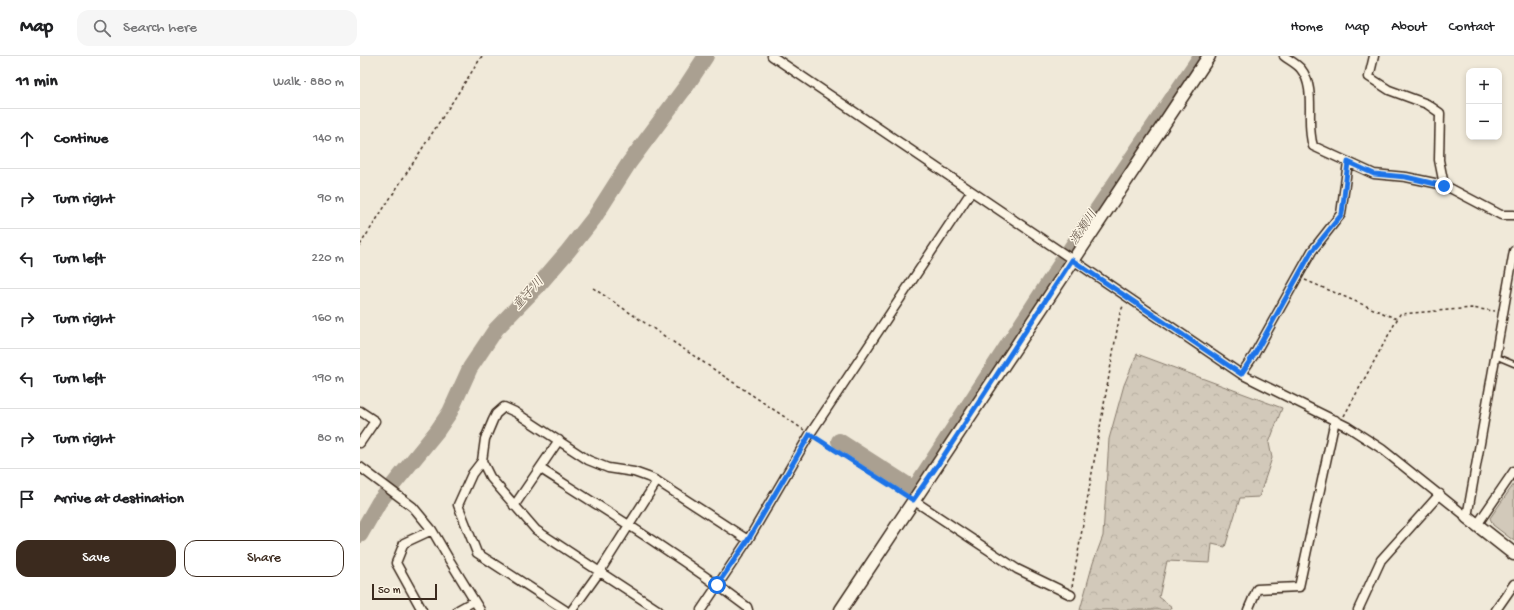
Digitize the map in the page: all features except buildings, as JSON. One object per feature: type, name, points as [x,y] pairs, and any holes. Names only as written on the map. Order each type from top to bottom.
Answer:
[{"type":"street","points":[[772,56],[1241,374],[1337,421],[1382,449],[1514,554]]},
{"type":"street","points":[[841,610],[913,500],[942,460],[1072,260],[1209,56]]},
{"type":"street","points":[[1284,56],[1300,69],[1308,81],[1309,136],[1313,146],[1374,174],[1406,177],[1444,186],[1501,215],[1514,215]]},
{"type":"street","points":[[1374,56],[1369,77],[1388,90],[1427,104],[1440,113],[1439,160],[1444,186]]},
{"type":"street","points":[[1241,374],[1254,355],[1312,251],[1342,214],[1348,162]]},
{"type":"street","points":[[701,610],[748,540],[810,434],[971,192]]},
{"type":"street","points":[[1467,517],[1514,251]]},
{"type":"street","points":[[565,610],[478,553],[458,505],[472,474],[482,460],[485,439],[493,420],[496,414],[504,407],[515,412],[588,460],[608,468],[634,472],[657,481],[748,540]]},
{"type":"street","points":[[360,412],[375,421],[360,443]]},
{"type":"street","points":[[1248,610],[1257,589],[1299,587],[1337,421]]},
{"type":"street","points":[[514,506],[559,440]]},
{"type":"street","points":[[482,460],[490,477],[536,530],[600,570],[658,610]]},
{"type":"street","points":[[360,467],[413,507],[432,530],[480,610]]},
{"type":"street","points":[[541,468],[629,525],[717,585],[748,610]]},
{"type":"street","points":[[1477,525],[1514,471]]},
{"type":"street","points":[[572,610],[600,570],[657,481]]},
{"type":"street","points":[[1358,610],[1381,560],[1440,494]]},
{"type":"street","points":[[913,500],[1017,569],[1070,595]]},
{"type":"street","points":[[422,610],[396,563],[404,543],[432,530]]},
{"type":"street","points":[[1496,610],[1514,584]]},
{"type":"street","points":[[458,610],[474,601]]},
{"type":"lane","points":[[1495,356],[1514,364]]},
{"type":"path","points":[[360,245],[482,56]]},
{"type":"path","points":[[1298,277],[1397,319]]},
{"type":"path","points":[[593,288],[810,434],[913,500]]},
{"type":"path","points":[[1070,595],[1120,313],[1128,297]]},
{"type":"path","points":[[1337,421],[1400,314],[1471,308],[1502,313]]},
{"type":"green space","points":[[1137,354],[1282,408],[1269,443],[1272,458],[1259,497],[1240,498],[1225,547],[1212,544],[1210,563],[1167,561],[1159,597],[1172,607],[1171,610],[1080,610],[1093,563],[1103,536],[1109,439],[1124,385]]},
{"type":"green space","points":[[1514,484],[1514,541],[1493,525],[1490,518]]},
{"type":"waterway","name":"童子川","points":[[360,535],[379,502],[437,431],[450,412],[470,368],[496,329],[537,287],[594,218],[629,163],[687,85],[706,56]]},
{"type":"waterway","name":"渡瀬川","points":[[839,441],[914,489],[1073,245],[1201,56]]},
{"type":"route","points":[[717,585],[748,540],[810,434],[913,500],[937,466],[1072,260],[1241,374],[1254,355],[1312,251],[1342,214],[1348,162],[1374,174],[1406,177],[1444,186]]}]
